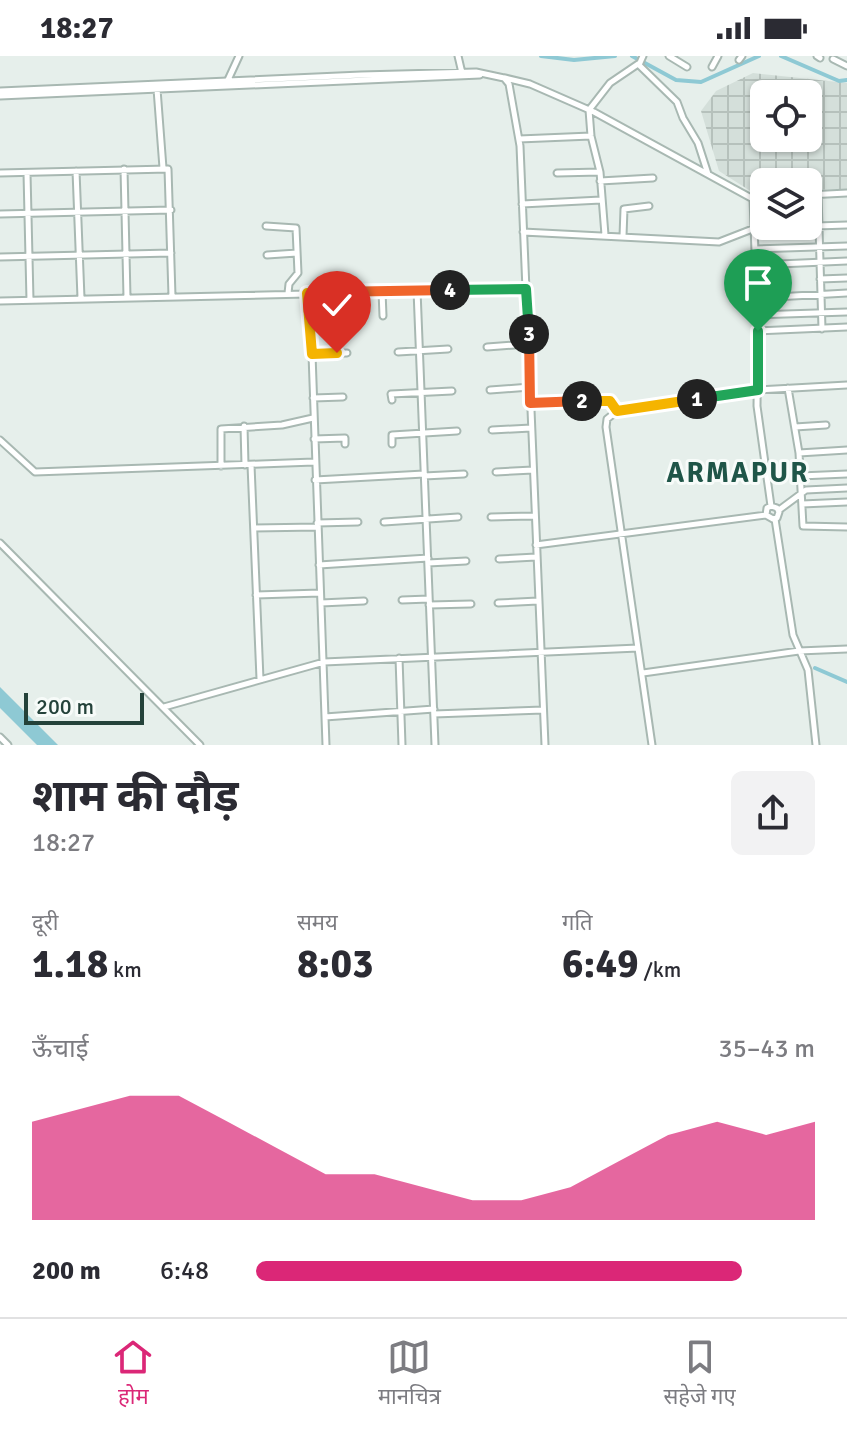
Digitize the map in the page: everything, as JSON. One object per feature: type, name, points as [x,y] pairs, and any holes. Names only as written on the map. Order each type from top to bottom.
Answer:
[{"type":"street","points":[[227,82],[239,56]]},
{"type":"street","points":[[458,56],[462,73]]},
{"type":"street","points":[[669,56],[687,67]]},
{"type":"street","points":[[707,56],[717,58],[712,67]]},
{"type":"street","points":[[833,59],[847,66]]},
{"type":"street","points":[[605,235],[600,172],[591,136],[589,110],[610,83],[640,61],[677,102],[698,143],[708,174]]},
{"type":"street","points":[[156,87],[462,73],[504,78],[530,84],[589,110],[750,197]]},
{"type":"street","points":[[0,93],[481,74]]},
{"type":"street","points":[[504,78],[509,84],[519,139],[545,745]]},
{"type":"street","points":[[156,87],[163,168]]},
{"type":"street","points":[[519,139],[591,136]]},
{"type":"street","points":[[0,173],[163,168],[169,171],[172,296]]},
{"type":"street","points":[[124,169],[127,297]]},
{"type":"street","points":[[76,171],[81,298]]},
{"type":"street","points":[[557,173],[600,172]]},
{"type":"street","points":[[27,173],[30,300]]},
{"type":"street","points":[[600,181],[653,178]]},
{"type":"street","points":[[822,194],[847,193]]},
{"type":"street","points":[[522,204],[601,200]]},
{"type":"street","points":[[623,236],[624,209],[649,206]]},
{"type":"street","points":[[0,214],[171,210]]},
{"type":"street","points":[[822,226],[847,225]]},
{"type":"street","points":[[266,226],[295,227],[298,276],[289,284],[288,293]]},
{"type":"street","points":[[523,232],[719,242],[750,230]]},
{"type":"street","points":[[756,240],[757,406],[771,506]]},
{"type":"street","points":[[819,240],[822,329]]},
{"type":"street","points":[[756,249],[847,246]]},
{"type":"street","points":[[0,257],[171,253]]},
{"type":"street","points":[[267,255],[297,253]]},
{"type":"street","points":[[756,265],[847,261]]},
{"type":"street","points":[[820,279],[847,278]]},
{"type":"street","points":[[757,282],[786,282]]},
{"type":"street","points":[[0,301],[526,289]]},
{"type":"street","points":[[417,290],[435,745]]},
{"type":"street","points":[[382,291],[383,316]]},
{"type":"street","points":[[334,292],[335,317]]},
{"type":"street","points":[[307,293],[312,354],[326,745]]},
{"type":"street","points":[[757,298],[847,293]]},
{"type":"street","points":[[758,315],[847,312]]},
{"type":"street","points":[[758,331],[847,327]]},
{"type":"street","points":[[487,347],[529,344]]},
{"type":"street","points":[[398,352],[448,349]]},
{"type":"street","points":[[312,354],[347,353]]},
{"type":"street","points":[[652,745],[607,419],[617,411],[758,390],[847,385]]},
{"type":"street","points":[[490,390],[530,387]]},
{"type":"street","points":[[788,388],[799,453],[804,527],[847,527]]},
{"type":"street","points":[[392,400],[391,394],[452,391]]},
{"type":"street","points":[[313,398],[343,397]]},
{"type":"street","points":[[530,403],[607,400],[617,411]]},
{"type":"street","points":[[221,466],[220,431],[224,428],[282,425],[313,418]]},
{"type":"street","points":[[795,427],[826,425]]},
{"type":"street","points":[[244,426],[254,528],[260,679]]},
{"type":"street","points":[[492,430],[531,428]]},
{"type":"street","points":[[392,444],[392,435],[457,431]]},
{"type":"street","points":[[314,439],[345,438],[345,444]]},
{"type":"street","points":[[0,440],[35,472],[314,462]]},
{"type":"street","points":[[799,453],[847,450]]},
{"type":"street","points":[[496,472],[533,470]]},
{"type":"street","points":[[315,480],[464,474]]},
{"type":"street","points":[[832,474],[832,488]]},
{"type":"street","points":[[800,476],[847,474]]},
{"type":"street","points":[[816,745],[808,670],[793,635],[775,519],[779,510],[801,493],[847,488]]},
{"type":"street","points":[[802,504],[847,502]]},
{"type":"street","points":[[771,506],[779,510]]},
{"type":"street","points":[[766,515],[767,508],[771,506]]},
{"type":"street","points":[[536,545],[766,515],[775,519]]},
{"type":"street","points":[[491,517],[535,516]]},
{"type":"street","points":[[384,522],[458,517]]},
{"type":"street","points":[[254,528],[358,522]]},
{"type":"street","points":[[0,543],[200,745]]},
{"type":"street","points":[[499,559],[536,557]]},
{"type":"street","points":[[319,565],[466,561]]},
{"type":"street","points":[[256,595],[320,593]]},
{"type":"street","points":[[402,600],[471,604]]},
{"type":"street","points":[[321,603],[364,601]]},
{"type":"street","points":[[498,603],[538,601]]},
{"type":"street","points":[[164,707],[324,662],[638,648]]},
{"type":"street","points":[[643,673],[799,651],[847,649]]},
{"type":"street","points":[[399,658],[402,745]]},
{"type":"street","points":[[325,717],[401,711],[543,710]]},
{"type":"street","points":[[0,737],[8,745]]},
{"type":"shaded area","points":[[753,73],[819,80],[750,80],[750,152],[822,152],[822,80],[847,83],[847,189],[822,190],[822,168],[750,168],[750,191],[719,171],[701,111],[716,91]]},
{"type":"water","points":[[0,687],[58,745],[37,745],[0,708]]},
{"type":"waterway","points":[[541,56],[574,60],[615,56]]},
{"type":"waterway","points":[[632,56],[676,80],[701,82],[759,56]]},
{"type":"waterway","points":[[781,56],[839,81],[847,80]]},
{"type":"waterway","points":[[815,668],[847,682]]},
{"type":"district","name":"ARMAPUR","points":[[738,473]]},
{"type":"route","points":[[337,353],[312,354],[307,293],[526,289],[530,403],[607,400],[617,411],[758,390],[758,331]]}]
